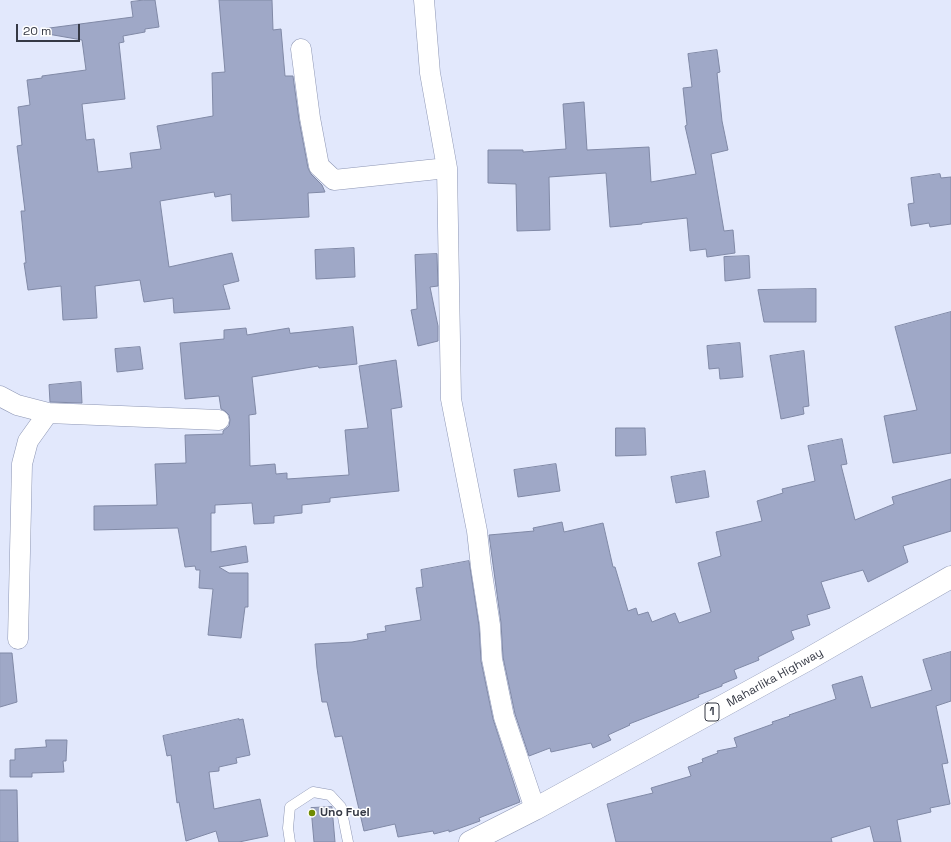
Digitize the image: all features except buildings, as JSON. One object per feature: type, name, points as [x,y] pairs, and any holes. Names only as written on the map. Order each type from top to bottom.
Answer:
[{"type":"highway","name":"Maharlika Highway","points":[[470,842],[535,809],[805,661],[951,577]]},
{"type":"street","points":[[424,0],[430,72],[447,168],[450,399],[478,531],[481,567],[490,625],[492,659],[504,717],[535,809]]},
{"type":"street","points":[[302,49],[310,118],[319,166],[334,180],[447,168]]},
{"type":"street","points":[[0,396],[17,405],[48,413],[219,420]]},
{"type":"street","points":[[18,638],[22,464],[28,441],[48,413]]},
{"type":"lane","points":[[290,842],[288,828],[290,807],[312,792],[330,795],[341,807],[348,842]]},
{"type":"place","name":"Uno Fuel","points":[[312,813]]}]
